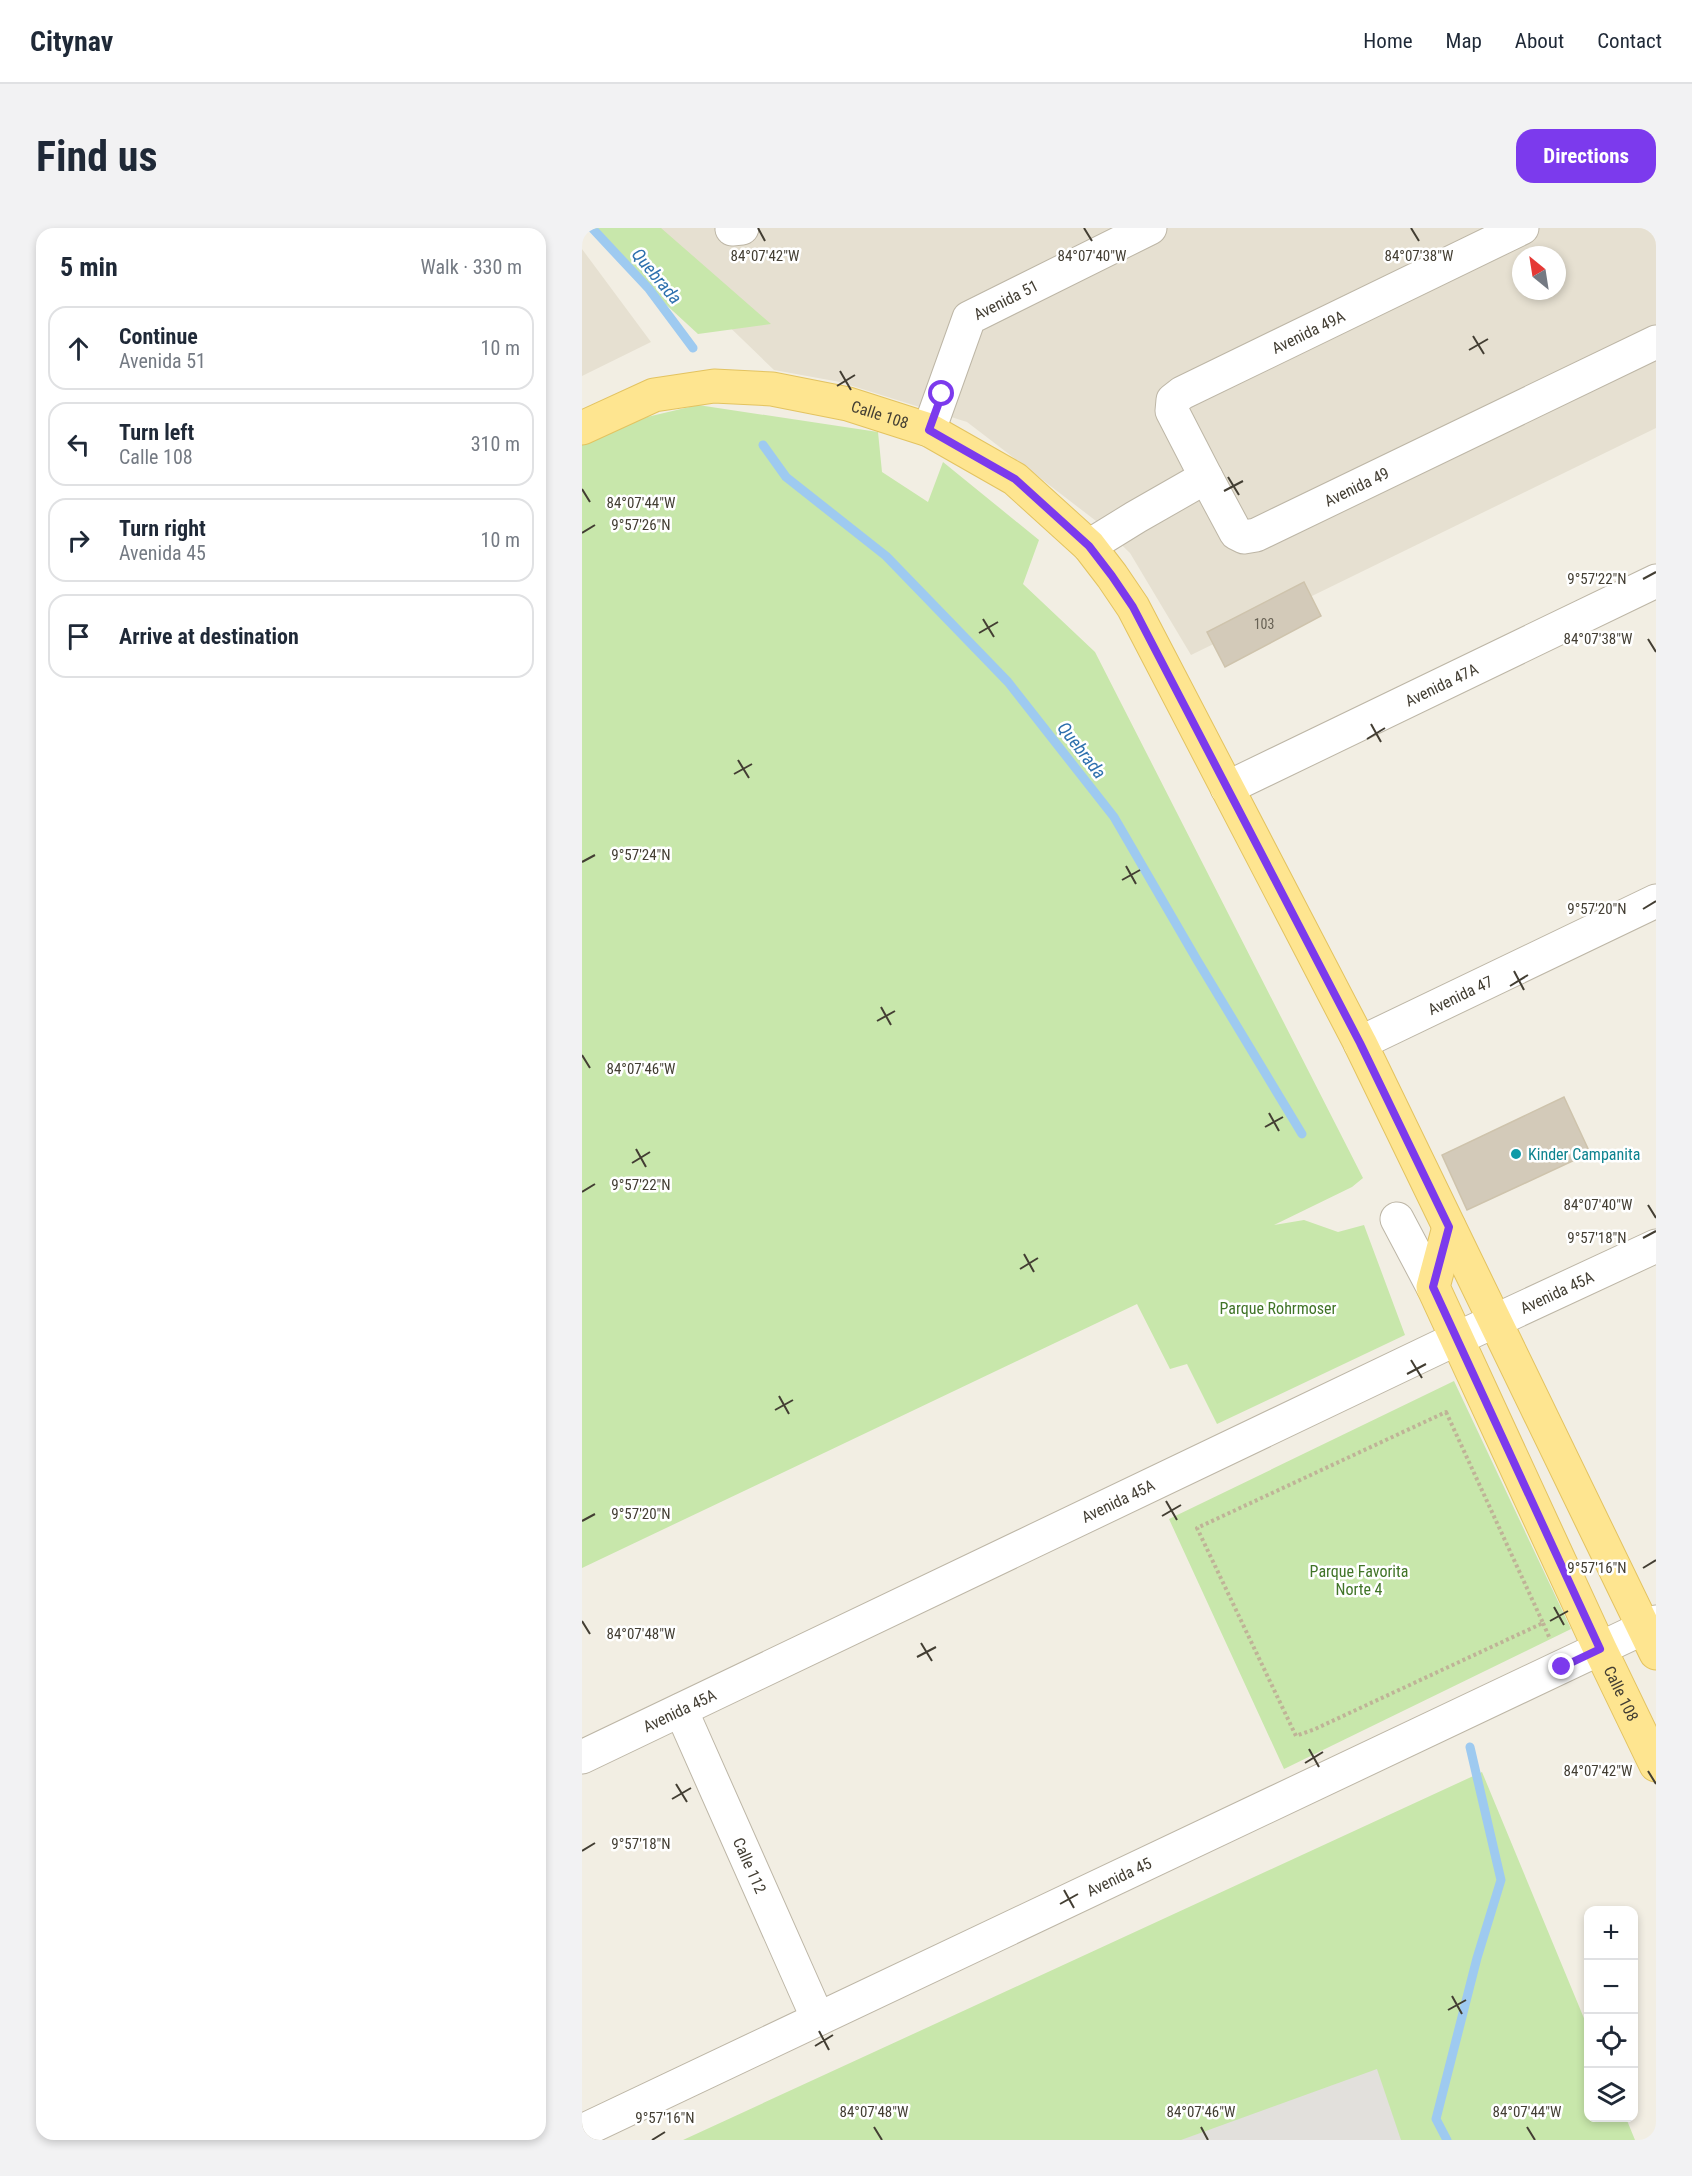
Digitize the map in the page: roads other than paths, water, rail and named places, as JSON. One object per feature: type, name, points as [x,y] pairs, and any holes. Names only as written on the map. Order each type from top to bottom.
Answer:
[{"type":"main road","name":"Calle 108","points":[[582,428],[654,395],[714,386],[772,389],[848,404],[929,430],[1015,479],[1089,546],[1133,607],[1360,1043],[1652,1634]]},
{"type":"main road","points":[[1433,1287],[1449,1227]]},
{"type":"main road","name":"Calle 108","points":[[1433,1287],[1656,1765]]},
{"type":"street","name":"Avenida 51","points":[[929,430],[969,318],[1150,228]]},
{"type":"street","name":"Avenida 49A","points":[[1206,477],[1172,411],[1173,400],[1182,393],[1522,228]]},
{"type":"street","name":"Avenida 49","points":[[1206,477],[1236,532],[1244,537],[1256,535],[1656,342]]},
{"type":"street","points":[[1089,546],[1206,477]]},
{"type":"street","name":"Avenida 47A","points":[[1227,788],[1656,581]]},
{"type":"street","name":"Avenida 47","points":[[1360,1043],[1656,901]]},
{"type":"street","points":[[1397,1219],[1433,1287]]},
{"type":"street","name":"Avenida 45A","points":[[582,1757],[1456,1339],[1656,1246]]},
{"type":"street","name":"Avenida 45","points":[[582,2131],[1600,1649],[1652,1634]]},
{"type":"street","name":"Calle 112","points":[[681,1710],[818,2019]]},
{"type":"waterway","name":"Quebrada","points":[[592,228],[649,289],[693,348]]},
{"type":"waterway","name":"Quebrada","points":[[763,445],[786,477],[886,556],[1008,682],[1114,817],[1302,1134]]},
{"type":"waterway","points":[[1447,2140],[1436,2119],[1477,1958],[1501,1880],[1470,1747]]},
{"type":"place","name":"Kinder Campanita","points":[[1516,1154]]},
{"type":"park label","name":"Parque Rohrmoser","points":[[1278,1308]]},
{"type":"park label","name":"Parque Favorita Norte 4","points":[[1359,1580]]}]
